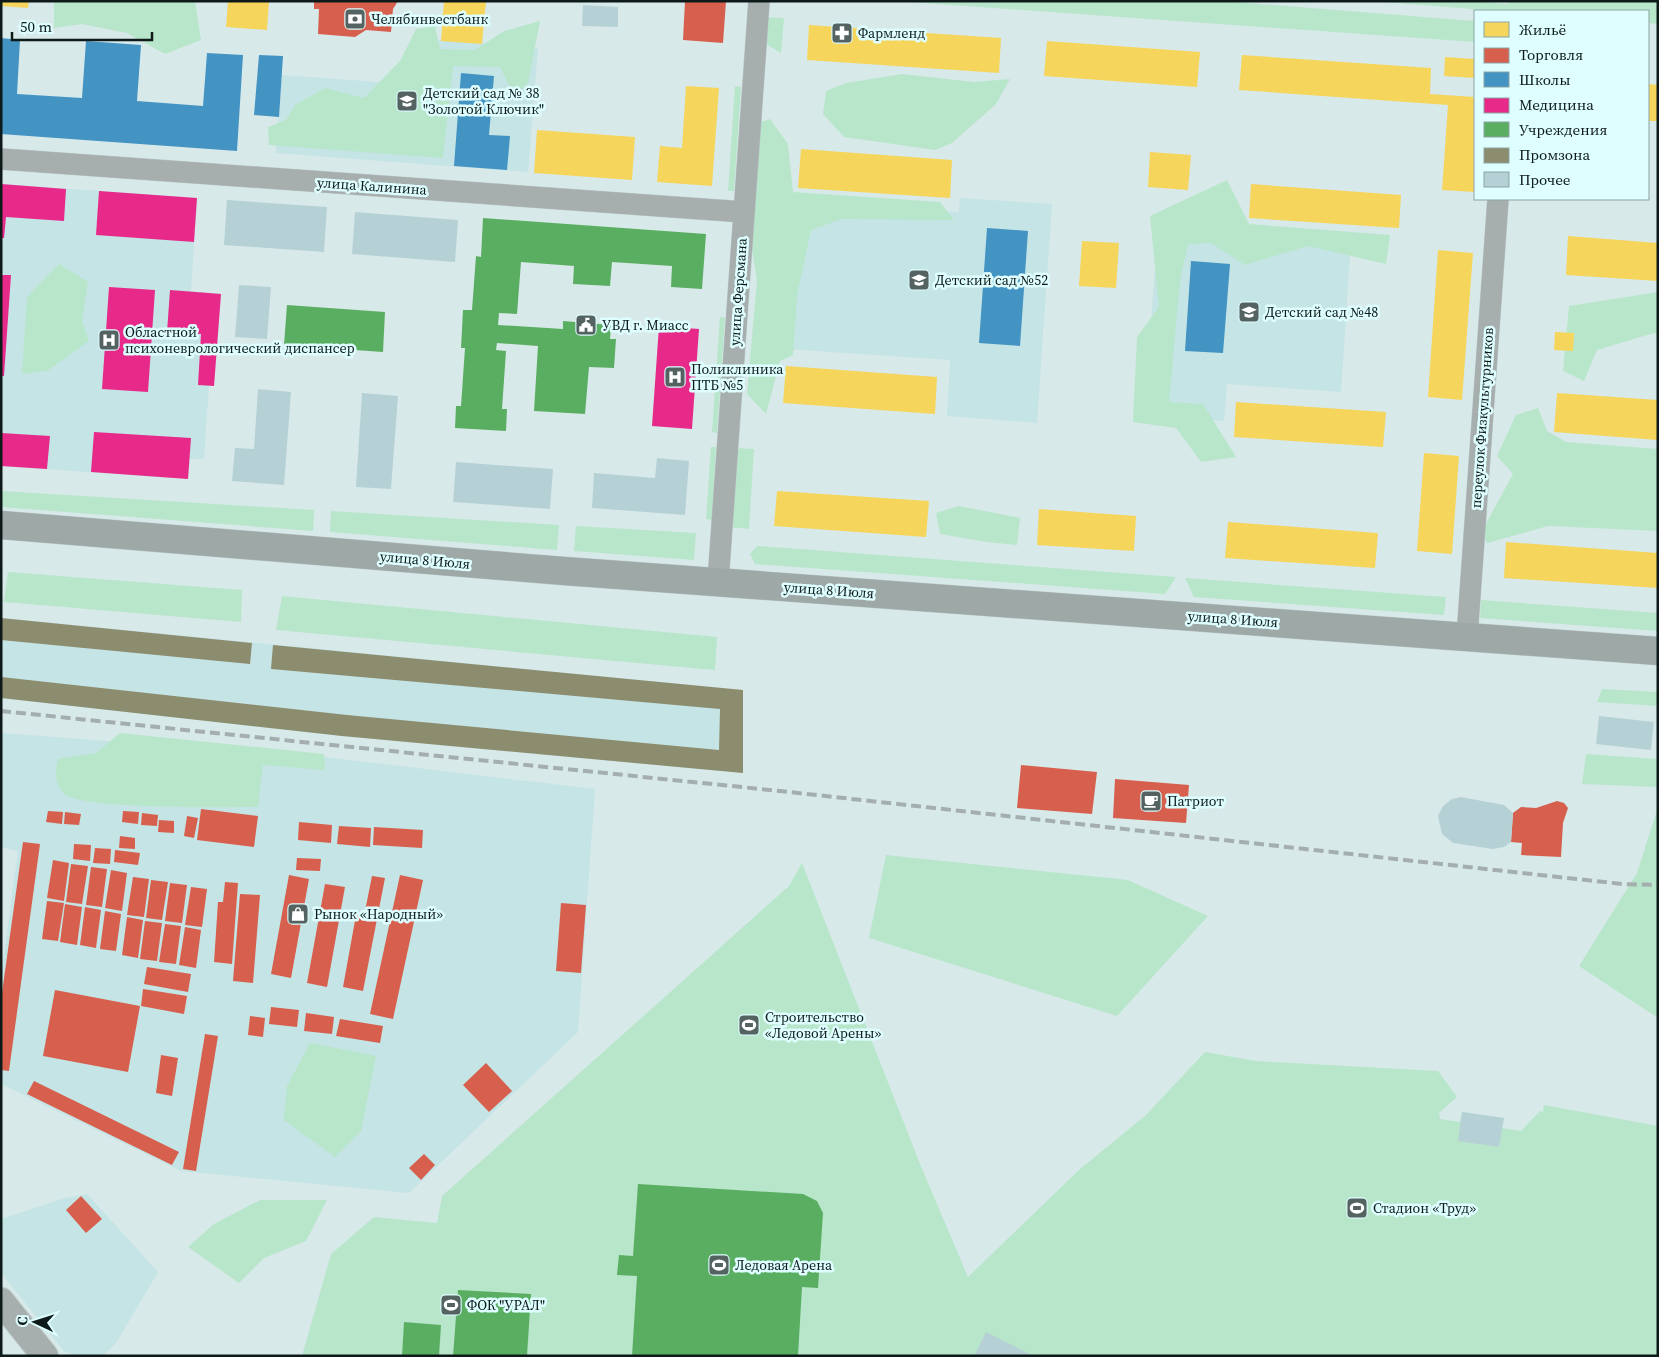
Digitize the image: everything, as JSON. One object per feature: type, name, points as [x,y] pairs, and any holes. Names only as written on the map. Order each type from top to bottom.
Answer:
[{"type":"main road","name":"улица 8 Июля","points":[[1,525],[718,582],[1658,651]]},
{"type":"street","name":"улица Ферсмана","points":[[718,582],[758,1]]},
{"type":"street","name":"улица Калинина","points":[[1,159],[744,212]]},
{"type":"street","name":"переулок Физкультурников","points":[[1467,636],[1498,200]]},
{"type":"street","points":[[1,1301],[45,1356]]},
{"type":"shaded area","name":"Детский сад № 38 \"Золотой Ключик\"","points":[[424,39],[538,48],[528,172],[276,153],[282,75],[420,85]]},
{"type":"shaded area","name":"Областной психоневрологический диспансер","points":[[1,184],[197,198],[191,291],[221,294],[214,386],[209,386],[204,459],[190,459],[188,479],[1,466]]},
{"type":"shaded area","name":"Детский сад №52","points":[[960,198],[1052,204],[1037,423],[947,416],[950,360],[786,349],[796,200],[959,212]]},
{"type":"shaded area","name":"Детский сад №48","points":[[1158,227],[1351,241],[1341,392],[1227,384],[1224,421],[1144,416]]},
{"type":"shaded area","points":[[1,618],[743,690],[743,773],[342,736],[1,698]]},
{"type":"shaded area","name":"Рынок «Народный»","points":[[1,733],[324,757],[595,789],[578,1032],[409,1193],[181,1171],[1,1084],[1,977],[18,851],[1,847]]},
{"type":"shaded area","points":[[87,1194],[158,1272],[116,1343],[103,1356],[80,1356],[65,1352],[1,1273],[1,1219],[65,1198]]},
{"type":"green space","points":[[54,1],[195,1],[201,40],[165,54],[127,33],[82,24],[54,28]]},
{"type":"green space","points":[[895,1],[1222,1],[1474,21],[1474,42]]},
{"type":"green space","points":[[1372,1],[1472,1],[1507,4],[1509,1],[1658,1],[1658,24],[1649,23],[1649,10],[1485,10]]},
{"type":"green space","points":[[765,17],[784,18],[781,53],[763,42]]},
{"type":"green space","points":[[540,21],[528,83],[514,96],[500,67],[453,66],[443,158],[269,145],[268,127],[286,120],[295,105],[325,88],[364,98],[400,61],[416,29],[435,26],[440,49],[475,50],[504,31]]},
{"type":"green space","points":[[902,74],[974,82],[1010,79],[996,104],[952,143],[935,150],[844,137],[823,114],[826,91],[846,83]]},
{"type":"green space","points":[[735,86],[741,87],[734,191],[728,191]]},
{"type":"green space","points":[[770,119],[788,144],[793,192],[940,202],[954,220],[842,219],[811,230],[797,295],[793,355],[780,361],[766,414],[747,394],[757,280],[748,226],[744,127]]},
{"type":"green space","points":[[1227,180],[1249,224],[1390,235],[1386,264],[1308,246],[1245,265],[1211,243],[1188,244],[1180,281],[1169,402],[1203,404],[1236,457],[1201,462],[1176,428],[1133,422],[1137,337],[1159,307],[1150,216]]},
{"type":"green space","points":[[59,264],[88,282],[82,321],[89,341],[47,371],[22,374],[27,297]]},
{"type":"green space","points":[[1658,292],[1658,334],[1654,333],[1597,350],[1584,381],[1563,371],[1569,306]]},
{"type":"green space","points":[[720,317],[725,318],[717,433],[712,432]]},
{"type":"green space","points":[[1538,408],[1547,431],[1566,442],[1658,449],[1658,531],[1548,526],[1487,543],[1482,531],[1513,474],[1497,456],[1516,415]]},
{"type":"green space","points":[[711,447],[716,447],[712,520],[706,519]]},
{"type":"green space","points":[[735,448],[754,449],[749,529],[730,527]]},
{"type":"green space","points":[[1,491],[314,510],[313,531],[1,507]]},
{"type":"green space","points":[[959,506],[1020,518],[1017,545],[940,534],[936,513]]},
{"type":"green space","points":[[331,511],[559,525],[557,550],[330,532]]},
{"type":"green space","points":[[576,526],[696,533],[694,560],[574,551]]},
{"type":"green space","points":[[757,546],[1176,577],[1165,594],[755,564],[750,554]]},
{"type":"green space","points":[[8,572],[242,590],[241,622],[4,602]]},
{"type":"green space","points":[[1185,578],[1446,597],[1444,615],[1194,597]]},
{"type":"green space","points":[[282,596],[717,637],[715,670],[276,630]]},
{"type":"green space","points":[[1481,600],[1658,613],[1658,631],[1480,618]]},
{"type":"green space","points":[[1602,689],[1658,692],[1658,706],[1597,702]]},
{"type":"green space","points":[[120,733],[324,754],[325,770],[263,765],[258,807],[188,807],[99,803],[77,799],[61,791],[56,778],[58,759],[96,753]]},
{"type":"green space","points":[[1586,754],[1657,759],[1658,757],[1658,787],[1582,784]]},
{"type":"green space","points":[[1658,807],[1658,1018],[1579,966],[1637,873]]},
{"type":"green space","points":[[886,855],[1128,880],[1208,916],[1117,1016],[869,938]]},
{"type":"green space","points":[[802,863],[920,1164],[968,1277],[1079,1170],[1146,1115],[1205,1052],[1256,1061],[1438,1071],[1457,1097],[1439,1113],[1440,1119],[1460,1122],[1462,1112],[1504,1118],[1502,1128],[1521,1131],[1540,1111],[1543,1112],[1544,1105],[1658,1126],[1658,1356],[302,1356],[331,1254],[374,1217],[437,1223],[442,1196],[789,886]]},
{"type":"green space","points":[[310,1043],[376,1056],[361,1131],[335,1157],[284,1120],[287,1086]]},
{"type":"green space","points":[[260,1200],[327,1200],[306,1241],[264,1258],[239,1283],[188,1247],[214,1224]]},
{"type":"building: Жильё","points":[[1,1],[29,1],[28,8],[1,6]]},
{"type":"building: Жильё","points":[[228,1],[269,1],[267,30],[226,27]]},
{"type":"building: Жильё","points":[[444,1],[486,1],[482,44],[441,41]]},
{"type":"building: Жильё","points":[[809,25],[1001,38],[999,73],[807,60]]},
{"type":"building: Жильё","points":[[1047,41],[1200,52],[1197,87],[1044,76]]},
{"type":"building: Жильё","points":[[1242,55],[1431,68],[1430,94],[1474,97],[1474,192],[1442,190],[1448,105],[1239,90]]},
{"type":"building: Жильё","points":[[1445,57],[1474,59],[1474,78],[1444,76]]},
{"type":"building: Жильё","points":[[1649,84],[1658,85],[1658,121],[1649,121]]},
{"type":"building: Жильё","points":[[686,86],[719,88],[712,186],[657,182],[660,146],[682,148]]},
{"type":"building: Жильё","points":[[537,130],[635,137],[632,180],[534,173]]},
{"type":"building: Жильё","points":[[801,149],[952,160],[950,198],[798,188]]},
{"type":"building: Жильё","points":[[1150,152],[1191,155],[1188,190],[1148,187]]},
{"type":"building: Жильё","points":[[1251,184],[1401,195],[1399,228],[1249,218]]},
{"type":"building: Жильё","points":[[1568,236],[1658,243],[1658,281],[1566,275]]},
{"type":"building: Жильё","points":[[1082,241],[1119,243],[1116,288],[1079,286]]},
{"type":"building: Жильё","points":[[1438,250],[1473,253],[1462,400],[1428,397]]},
{"type":"building: Жильё","points":[[1555,332],[1574,333],[1573,351],[1554,350]]},
{"type":"building: Жильё","points":[[786,366],[937,377],[935,414],[783,403]]},
{"type":"building: Жильё","points":[[1557,393],[1658,400],[1658,440],[1554,432]]},
{"type":"building: Жильё","points":[[1236,402],[1386,412],[1383,447],[1234,437]]},
{"type":"building: Жильё","points":[[1424,453],[1459,456],[1452,554],[1417,551]]},
{"type":"building: Жильё","points":[[777,491],[929,501],[926,537],[774,526]]},
{"type":"building: Жильё","points":[[1039,509],[1136,516],[1134,551],[1037,545]]},
{"type":"building: Жильё","points":[[1228,522],[1378,533],[1375,568],[1225,558]]},
{"type":"building: Жильё","points":[[1506,542],[1658,553],[1658,588],[1504,578]]},
{"type":"building: Торговля","name":"Челябинвестбанк","points":[[314,1],[398,1],[393,9],[391,32],[366,30],[355,37],[318,34],[319,9],[314,9]]},
{"type":"building: Торговля","points":[[685,1],[726,1],[723,43],[683,40]]},
{"type":"building: Торговля","points":[[1021,765],[1097,772],[1092,814],[1017,808]]},
{"type":"building: Торговля","name":"Патриот","points":[[1115,779],[1189,785],[1186,823],[1113,818]]},
{"type":"building: Торговля","points":[[1557,801],[1564,803],[1568,808],[1563,823],[1561,857],[1521,855],[1522,843],[1511,842],[1513,813],[1521,807],[1536,808]]},
{"type":"building: Торговля","points":[[201,809],[258,816],[254,847],[197,840]]},
{"type":"building: Торговля","points":[[48,811],[63,812],[62,824],[46,822]]},
{"type":"building: Торговля","points":[[123,811],[139,812],[138,824],[122,822]]},
{"type":"building: Торговля","points":[[65,812],[81,814],[79,825],[64,824]]},
{"type":"building: Торговля","points":[[142,813],[158,815],[157,826],[141,825]]},
{"type":"building: Торговля","points":[[187,816],[198,818],[194,838],[184,836]]},
{"type":"building: Торговля","points":[[159,820],[174,821],[174,833],[158,832]]},
{"type":"building: Торговля","points":[[299,822],[332,825],[331,843],[298,840]]},
{"type":"building: Торговля","points":[[339,826],[371,828],[370,847],[337,844]]},
{"type":"building: Торговля","points":[[374,827],[423,830],[422,848],[373,845]]},
{"type":"building: Торговля","points":[[120,836],[135,838],[135,849],[119,848]]},
{"type":"building: Торговля","points":[[23,842],[40,844],[9,1071],[1,1070],[1,1000]]},
{"type":"building: Торговля","points":[[74,844],[91,845],[90,861],[73,859]]},
{"type":"building: Торговля","points":[[95,848],[111,849],[110,864],[93,863]]},
{"type":"building: Торговля","points":[[115,850],[140,853],[138,865],[114,862]]},
{"type":"building: Торговля","points":[[297,858],[321,859],[320,871],[296,870]]},
{"type":"building: Торговля","points":[[53,860],[69,863],[64,901],[47,898]]},
{"type":"building: Торговля","points":[[71,864],[88,866],[82,904],[66,902]]},
{"type":"building: Торговля","points":[[91,867],[107,869],[102,907],[86,905]]},
{"type":"building: Торговля","points":[[111,870],[127,873],[122,911],[105,908]]},
{"type":"building: Торговля","points":[[289,875],[309,879],[291,978],[271,974]]},
{"type":"building: Торговля","points":[[400,875],[423,880],[393,1019],[370,1014]]},
{"type":"building: Торговля","points":[[372,876],[385,878],[363,991],[343,987],[356,915],[364,916]]},
{"type":"building: Торговля","points":[[133,877],[149,879],[144,917],[127,915]]},
{"type":"building: Торговля","points":[[151,880],[168,882],[162,920],[146,918]]},
{"type":"building: Торговля","points":[[225,882],[238,883],[232,964],[214,962],[218,902],[223,902]]},
{"type":"building: Торговля","points":[[170,883],[187,885],[182,923],[165,921]]},
{"type":"building: Торговля","points":[[325,884],[345,887],[327,987],[307,983]]},
{"type":"building: Торговля","points":[[191,887],[207,889],[202,927],[185,925]]},
{"type":"building: Торговля","points":[[240,894],[260,895],[253,983],[233,981]]},
{"type":"building: Торговля","points":[[47,901],[64,903],[58,941],[42,939]]},
{"type":"building: Торговля","points":[[561,903],[586,905],[581,973],[556,971]]},
{"type":"building: Торговля","points":[[65,904],[82,907],[77,945],[60,942]]},
{"type":"building: Торговля","points":[[85,907],[101,910],[96,948],[80,945]]},
{"type":"building: Торговля","points":[[105,911],[121,914],[116,951],[100,949]]},
{"type":"building: Торговля","points":[[127,917],[143,920],[138,958],[122,955]]},
{"type":"building: Торговля","points":[[145,921],[162,923],[157,961],[140,959]]},
{"type":"building: Торговля","points":[[165,924],[181,926],[176,964],[159,962]]},
{"type":"building: Торговля","points":[[185,927],[201,930],[196,968],[179,965]]},
{"type":"building: Торговля","points":[[147,967],[191,974],[188,992],[144,984]]},
{"type":"building: Торговля","points":[[143,989],[187,996],[184,1014],[141,1006]]},
{"type":"building: Торговля","points":[[55,990],[140,1006],[128,1072],[43,1056]]},
{"type":"building: Торговля","points":[[271,1007],[299,1010],[297,1027],[269,1024]]},
{"type":"building: Торговля","points":[[306,1013],[334,1017],[332,1034],[304,1031]]},
{"type":"building: Торговля","points":[[250,1016],[265,1018],[263,1037],[248,1035]]},
{"type":"building: Торговля","points":[[340,1019],[383,1026],[380,1043],[336,1036]]},
{"type":"building: Торговля","points":[[205,1034],[218,1036],[196,1171],[183,1169]]},
{"type":"building: Торговля","points":[[161,1055],[178,1058],[172,1096],[156,1093]]},
{"type":"building: Торговля","points":[[486,1063],[512,1091],[489,1112],[463,1085]]},
{"type":"building: Торговля","points":[[34,1081],[179,1152],[172,1165],[27,1094]]},
{"type":"building: Торговля","points":[[424,1154],[435,1165],[421,1180],[409,1168]]},
{"type":"building: Торговля","points":[[81,1196],[102,1219],[86,1233],[66,1210]]},
{"type":"building: Школы","points":[[1,38],[20,40],[17,94],[82,98],[86,41],[141,45],[137,101],[203,106],[207,53],[243,55],[237,151],[1,134]]},
{"type":"building: Школы","points":[[259,55],[283,56],[279,117],[254,115]]},
{"type":"building: Школы","points":[[461,73],[494,76],[489,135],[510,136],[507,170],[454,166]]},
{"type":"building: Школы","points":[[987,228],[1028,231],[1020,346],[979,343]]},
{"type":"building: Школы","points":[[1191,261],[1230,264],[1223,353],[1185,351]]},
{"type":"building: Медицина","points":[[1,184],[66,189],[64,221],[6,217],[4,238],[1,238]]},
{"type":"building: Медицина","points":[[99,191],[197,198],[194,242],[96,235]]},
{"type":"building: Медицина","points":[[1,275],[11,275],[4,376],[1,376]]},
{"type":"building: Медицина","points":[[109,287],[155,290],[148,392],[102,389]]},
{"type":"building: Медицина","points":[[170,290],[221,294],[214,386],[198,385],[201,334],[167,332]]},
{"type":"building: Медицина","name":"Поликлиника ПТБ №5","points":[[659,326],[699,329],[692,429],[652,426]]},
{"type":"building: Медицина","points":[[94,432],[191,438],[188,479],[91,472]]},
{"type":"building: Медицина","points":[[1,433],[50,436],[47,469],[1,466]]},
{"type":"building: Учреждения","name":"УВД г. Миасс","points":[[483,218],[706,234],[702,289],[671,287],[672,266],[612,262],[610,286],[573,284],[574,266],[521,262],[517,314],[499,313],[498,325],[563,329],[563,321],[611,325],[610,339],[616,339],[614,368],[589,367],[585,414],[534,411],[538,346],[497,343],[496,350],[506,351],[502,409],[507,409],[506,431],[455,428],[456,406],[461,406],[465,348],[461,348],[463,310],[472,310],[476,256],[481,257]]},
{"type":"building: Учреждения","points":[[287,305],[385,312],[383,352],[284,345]]},
{"type":"building: Учреждения","name":"Ледовая Арена","points":[[638,1184],[803,1194],[817,1201],[823,1213],[818,1288],[802,1287],[798,1356],[632,1356],[637,1276],[617,1275],[619,1255],[633,1256]]},
{"type":"building: Учреждения","points":[[458,1290],[531,1294],[527,1356],[453,1356]]},
{"type":"building: Учреждения","points":[[404,1322],[441,1325],[439,1356],[402,1356]]},
{"type":"building: Промзона","points":[[1,618],[252,643],[250,664],[1,640]]},
{"type":"building: Промзона","points":[[273,645],[743,690],[743,773],[342,736],[1,698],[1,677],[347,715],[719,750],[720,709],[271,669]]},
{"type":"building: Прочее","points":[[583,5],[618,7],[618,27],[582,26]]},
{"type":"building: Прочее","points":[[227,200],[327,207],[324,252],[224,245]]},
{"type":"building: Прочее","points":[[355,212],[458,220],[455,262],[352,254]]},
{"type":"building: Прочее","points":[[239,285],[271,287],[267,339],[235,337]]},
{"type":"building: Прочее","points":[[258,389],[291,392],[284,485],[232,481],[235,448],[254,449]]},
{"type":"building: Прочее","points":[[362,393],[398,396],[391,489],[356,487]]},
{"type":"building: Прочее","points":[[657,458],[689,461],[685,515],[592,508],[594,473],[655,478]]},
{"type":"building: Прочее","points":[[456,462],[553,469],[550,509],[453,502]]},
{"type":"building: Прочее","points":[[1599,716],[1654,722],[1651,750],[1596,744]]},
{"type":"building: Прочее","points":[[1461,797],[1504,805],[1513,813],[1511,842],[1504,847],[1493,849],[1453,843],[1442,834],[1438,816],[1443,806],[1452,799]]},
{"type":"building: Прочее","points":[[1462,1112],[1504,1118],[1499,1147],[1458,1141]]},
{"type":"building: Прочее","points":[[986,1332],[1034,1356],[974,1356]]},
{"type":"railway","points":[[1,711],[780,791],[1622,884],[1658,885]]},
{"type":"place","name":"Челябинвестбанк","points":[[355,19]]},
{"type":"place","name":"Фармленд","points":[[842,33]]},
{"type":"place","name":"Детский сад № 38 \"Золотой Ключик\"","points":[[407,101]]},
{"type":"place","name":"Детский сад №52","points":[[919,280]]},
{"type":"place","name":"Детский сад №48","points":[[1249,312]]},
{"type":"place","name":"УВД г. Миасс","points":[[586,325]]},
{"type":"place","name":"Областной психоневрологический диспансер","points":[[109,340]]},
{"type":"place","name":"Поликлиника ПТБ №5","points":[[675,377]]},
{"type":"place","name":"Патриот","points":[[1151,801]]},
{"type":"place","name":"Рынок «Народный»","points":[[298,914]]},
{"type":"place","name":"Строительство «Ледовой Арены»","points":[[749,1025]]},
{"type":"place","name":"Стадион «Труд»","points":[[1357,1208]]},
{"type":"place","name":"Ледовая Арена","points":[[719,1265]]},
{"type":"place","name":"ФОК \"УРАЛ\"","points":[[451,1305]]}]
